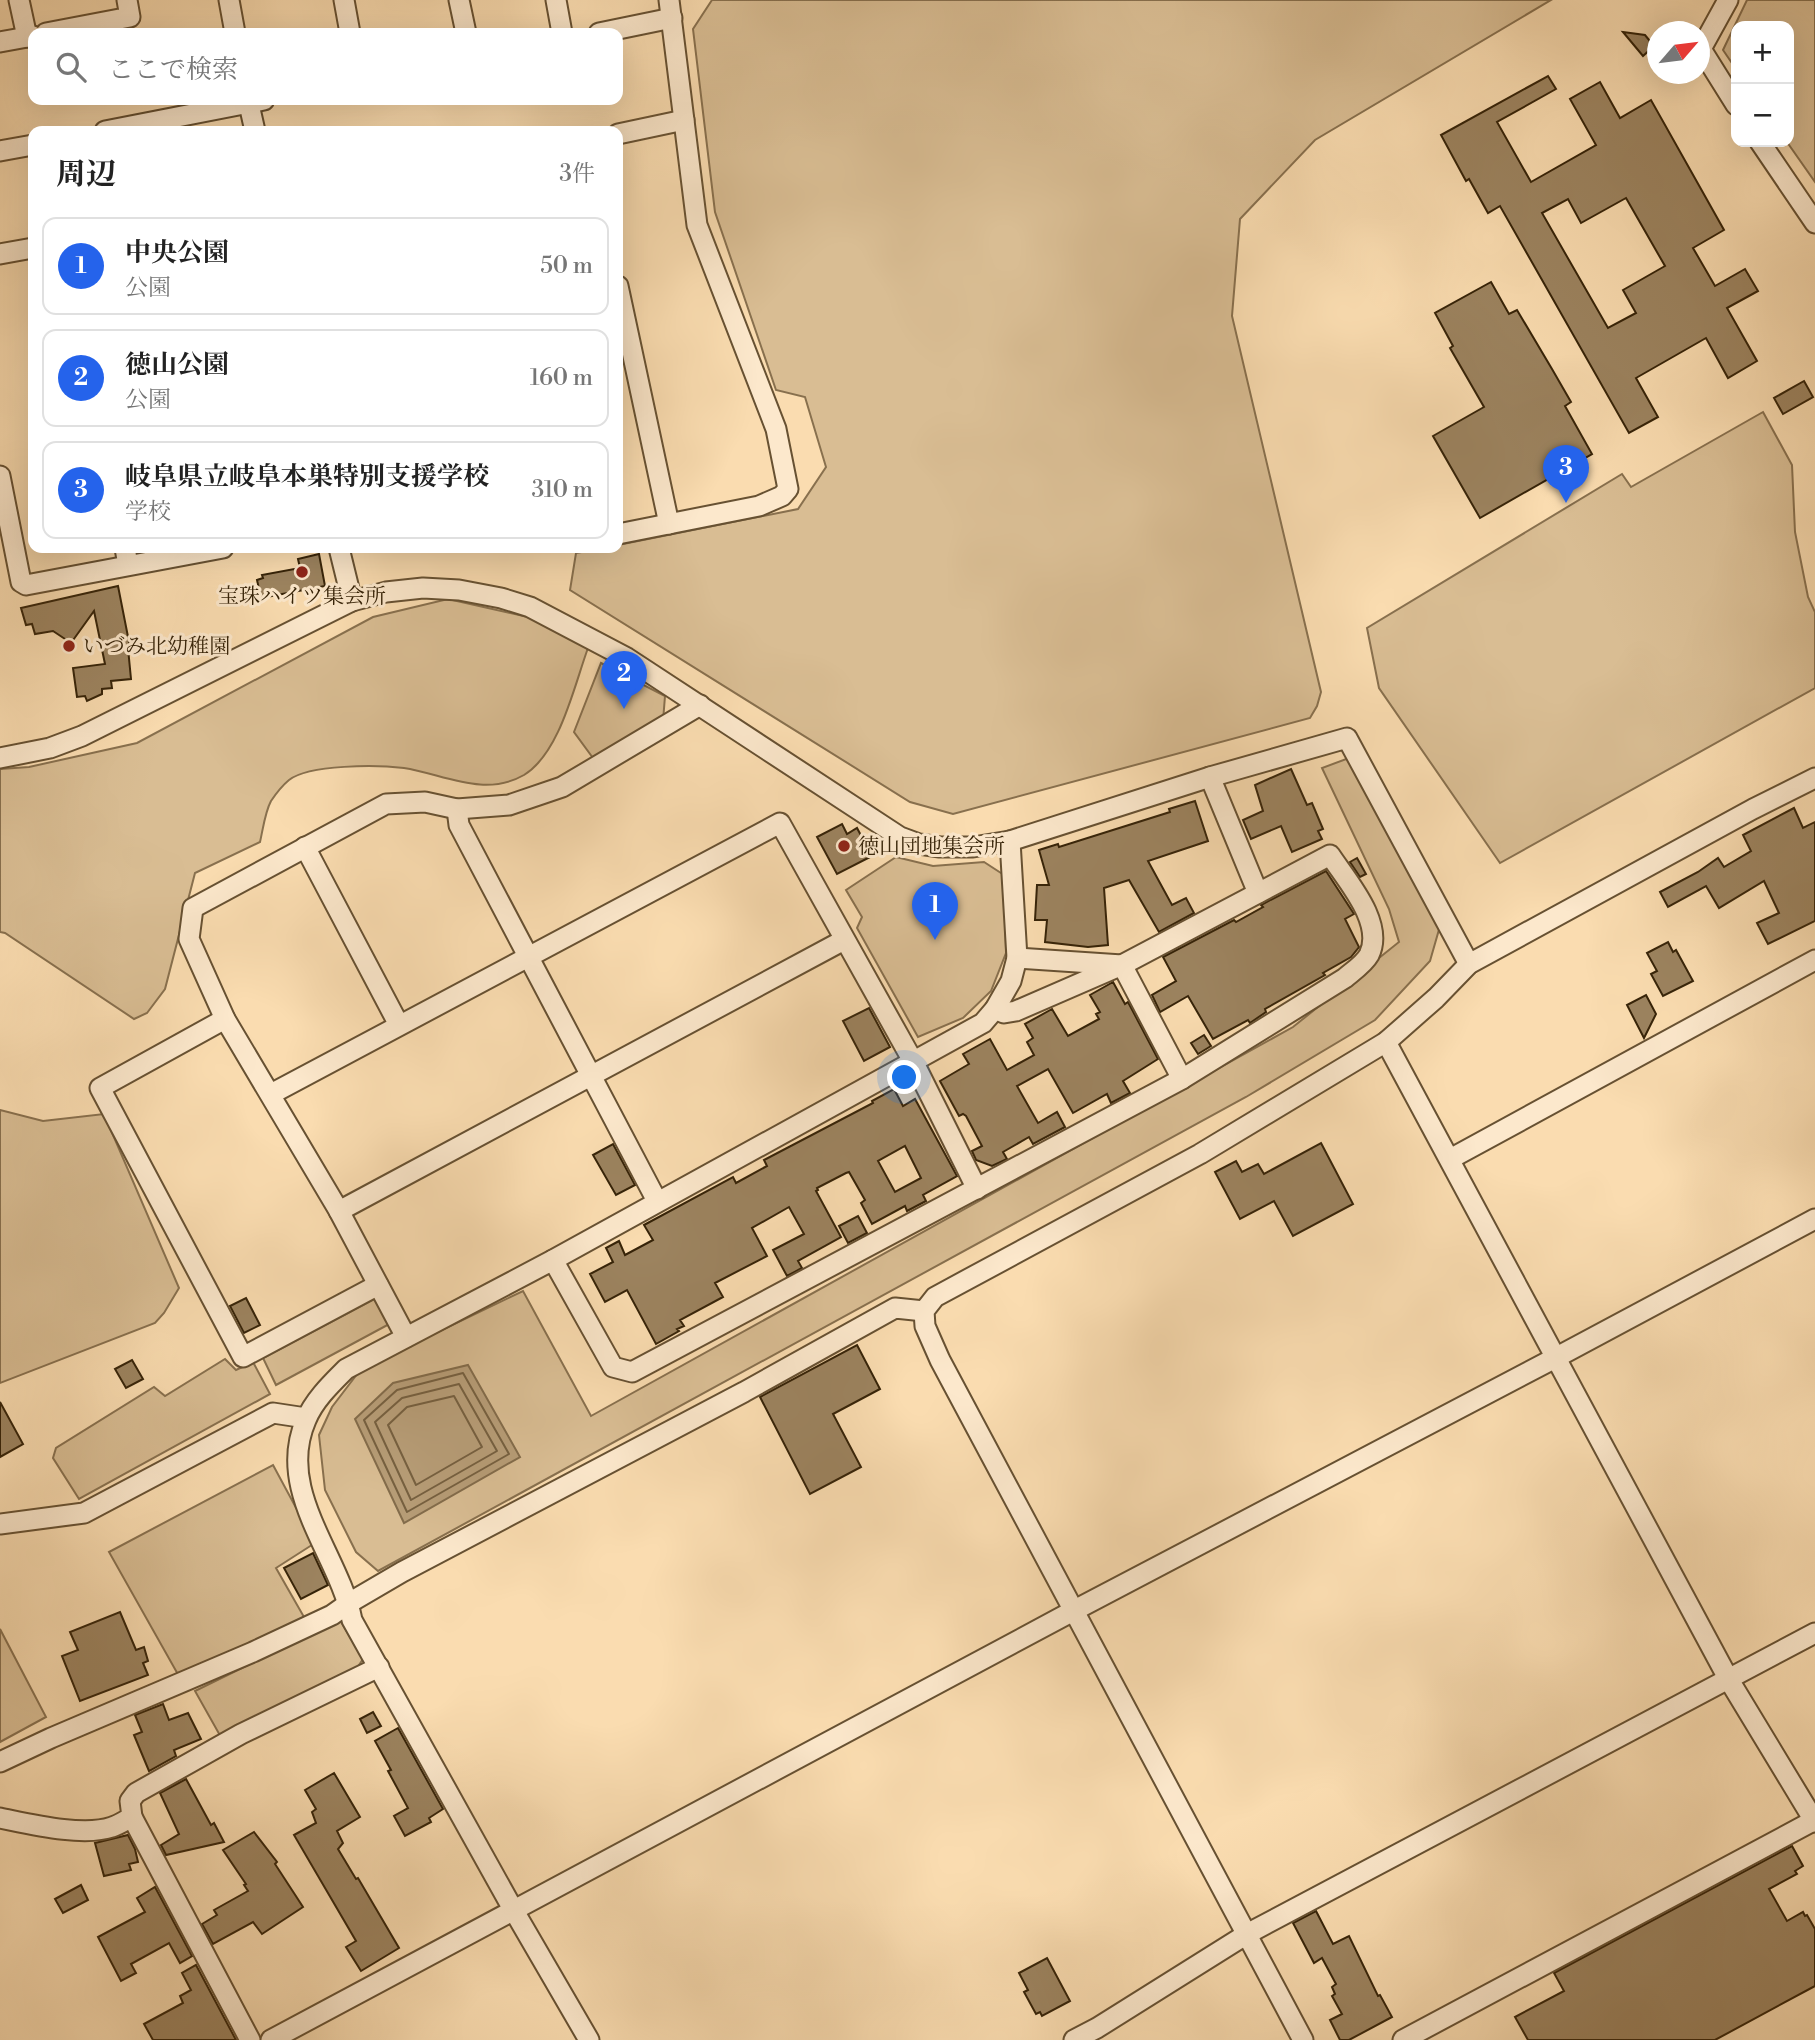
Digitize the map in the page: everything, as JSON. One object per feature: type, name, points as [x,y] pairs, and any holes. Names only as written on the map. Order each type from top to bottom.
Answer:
[{"type":"street","points":[[19,0],[28,29]]},
{"type":"street","points":[[72,28],[130,17],[127,0]]},
{"type":"street","points":[[229,0],[234,28]]},
{"type":"street","points":[[344,0],[350,28]]},
{"type":"street","points":[[459,0],[465,28]]},
{"type":"street","points":[[556,0],[561,28]]},
{"type":"street","points":[[1710,32],[1728,0]]},
{"type":"street","points":[[614,28],[671,9],[697,225],[776,429],[788,489],[782,496],[759,506],[623,533]]},
{"type":"street","points":[[0,42],[28,36]]},
{"type":"street","points":[[1710,65],[1731,97]]},
{"type":"street","points":[[130,126],[234,105]]},
{"type":"street","points":[[254,105],[255,126]]},
{"type":"street","points":[[623,133],[684,120]]},
{"type":"street","points":[[0,152],[28,146]]},
{"type":"street","points":[[1763,147],[1815,223]]},
{"type":"street","points":[[0,254],[28,249]]},
{"type":"street","points":[[623,309],[669,524]]},
{"type":"street","points":[[0,476],[21,582],[26,585],[126,557],[169,553]]},
{"type":"street","points":[[340,553],[352,601]]},
{"type":"street","points":[[0,758],[50,748],[82,736],[352,601],[386,592],[423,588],[459,590],[530,607],[627,658],[900,837],[919,844],[973,847],[1010,841],[1210,777],[1347,738],[1469,964]]},
{"type":"street","points":[[406,1337],[339,1211],[225,1020],[189,939],[193,908],[386,804],[425,802],[457,809],[509,804],[562,787],[700,705]]},
{"type":"street","points":[[1210,777],[1258,893]]},
{"type":"street","points":[[1303,2040],[940,1360],[925,1326],[924,1311],[935,1297],[1200,1154],[1386,1042],[1436,998],[1469,964],[1753,808],[1815,778]]},
{"type":"street","points":[[457,809],[459,825],[657,1201]]},
{"type":"street","points":[[271,1094],[780,822],[914,1063],[977,1189]]},
{"type":"street","points":[[589,2040],[352,1620],[349,1603],[314,1527],[299,1480],[296,1460],[306,1418],[327,1388],[346,1368],[553,1260],[983,1023],[995,1009],[1011,981],[1017,958],[1010,841]]},
{"type":"street","points":[[305,847],[399,1025]]},
{"type":"street","points":[[553,1260],[613,1367],[632,1372],[1182,1079],[1345,978],[1368,957],[1374,940],[1370,917],[1330,855],[1122,965],[1016,1010],[1004,1013],[995,1009]]},
{"type":"street","points":[[339,1211],[844,940]]},
{"type":"street","points":[[1017,958],[1122,965]]},
{"type":"street","points":[[1450,1158],[1815,960]]},
{"type":"street","points":[[1122,965],[1182,1079]]},
{"type":"street","points":[[225,1020],[100,1088],[243,1357],[378,1285]]},
{"type":"street","points":[[1386,1042],[1729,1680],[1815,1821],[1403,2040]]},
{"type":"street","points":[[271,2040],[1073,1611],[1815,1219]]},
{"type":"street","points":[[0,1762],[332,1615],[349,1603],[895,1308],[924,1311]]},
{"type":"street","points":[[0,1524],[84,1513],[273,1413],[306,1418]]},
{"type":"street","points":[[1074,2040],[1247,1934],[1815,1633]]},
{"type":"street","points":[[250,2040],[132,1817],[130,1801],[136,1793],[241,1734],[379,1667]]},
{"type":"street","points":[[0,1818],[54,1829],[98,1830],[112,1827],[132,1817]]},
{"type":"shaded area","points":[[712,0],[1551,0],[1315,140],[1240,219],[1232,316],[1321,692],[1310,718],[953,814],[910,802],[570,590],[576,553],[623,553],[623,544],[798,509],[826,467],[805,397],[776,390],[715,212],[693,29]]},
{"type":"shaded area","points":[[1747,0],[1815,0],[1815,182],[1790,147],[1794,147],[1794,21],[1737,21]]},
{"type":"shaded area","points":[[1731,33],[1731,62],[1723,50]]},
{"type":"shaded area","points":[[1763,412],[1792,465],[1795,532],[1808,597],[1815,612],[1815,688],[1500,863],[1379,688],[1367,628],[1622,474],[1631,487]]},
{"type":"shaded area","points":[[448,599],[546,621],[588,648],[556,735],[537,765],[524,775],[509,782],[479,784],[404,768],[361,766],[327,768],[289,780],[269,805],[260,842],[195,873],[165,989],[147,1013],[134,1019],[0,932],[0,769],[29,767],[137,743],[373,617]]},
{"type":"shaded area","points":[[601,663],[665,696],[663,721],[593,758],[574,732]]},
{"type":"shaded area","points":[[1349,758],[1440,926],[1430,961],[1375,1020],[1246,1097],[378,1571],[356,1552],[325,1490],[319,1435],[332,1407],[361,1369],[523,1291],[591,1416],[1293,1027],[1399,942],[1389,909],[1322,768]]},
{"type":"shaded area","points":[[896,857],[933,866],[984,862],[1004,875],[1006,953],[991,991],[963,1018],[918,1037],[857,928],[862,917],[846,890]]},
{"type":"shaded area","points":[[0,1110],[43,1121],[104,1114],[179,1288],[155,1323],[0,1383]]},
{"type":"shaded area","points":[[380,1296],[393,1322],[276,1385],[263,1358]]},
{"type":"shaded area","points":[[225,1359],[236,1370],[253,1362],[270,1394],[79,1499],[53,1458],[56,1448],[154,1387],[165,1396]]},
{"type":"shaded area","points":[[273,1465],[315,1543],[276,1568],[304,1617],[180,1678],[109,1552]]},
{"type":"shaded area","points":[[340,1620],[363,1659],[357,1668],[222,1739],[195,1691]]},
{"type":"shaded area","points":[[0,1629],[46,1717],[0,1742]]},
{"type":"water","points":[[468,1365],[520,1457],[404,1523],[355,1419],[393,1383]]},
{"type":"building","points":[[1623,32],[1645,35],[1647,52],[1643,56]]},
{"type":"building","points":[[1548,76],[1556,89],[1497,122],[1531,182],[1596,145],[1570,99],[1600,82],[1620,118],[1651,100],[1724,230],[1693,248],[1715,286],[1745,269],[1758,291],[1727,308],[1757,361],[1728,378],[1706,338],[1636,378],[1658,417],[1629,433],[1500,206],[1488,213],[1469,179],[1466,181],[1441,135]],"holes":[[[1626,198],[1665,266],[1623,290],[1636,313],[1608,328],[1542,213],[1568,199],[1581,223]]]},
{"type":"building","points":[[1491,282],[1509,314],[1517,310],[1552,369],[1571,402],[1565,406],[1592,454],[1480,518],[1433,436],[1484,407],[1450,348],[1453,346],[1435,313]]},
{"type":"building","points":[[1804,381],[1813,397],[1783,414],[1774,398]]},
{"type":"building","name":"宝珠ハイツ集会所","points":[[319,554],[325,586],[261,598],[257,580],[263,578],[262,575],[300,568],[298,559]]},
{"type":"building","points":[[118,586],[130,647],[131,679],[111,681],[112,688],[102,689],[102,694],[87,701],[85,696],[77,697],[73,668],[105,664],[94,611],[71,643],[53,631],[35,634],[32,624],[26,625],[21,608]]},
{"type":"building","points":[[1291,769],[1307,805],[1312,803],[1323,829],[1318,831],[1322,839],[1292,852],[1281,826],[1251,839],[1243,820],[1263,811],[1255,785]]},
{"type":"building","points":[[1195,801],[1208,841],[1148,861],[1172,905],[1186,898],[1194,913],[1159,932],[1129,880],[1104,888],[1108,945],[1088,947],[1045,942],[1047,920],[1035,920],[1037,885],[1049,885],[1039,850],[1058,844],[1059,847],[1170,812],[1169,809]]},
{"type":"building","points":[[1794,808],[1803,828],[1815,822],[1815,921],[1768,944],[1757,923],[1779,913],[1764,881],[1719,908],[1706,886],[1668,907],[1660,892],[1718,858],[1724,867],[1751,851],[1743,835]]},
{"type":"building","name":"徳山団地集会所","points":[[842,824],[847,834],[857,828],[872,856],[837,874],[817,837]]},
{"type":"building","points":[[1357,858],[1366,874],[1360,877],[1350,862]]},
{"type":"building","points":[[1326,871],[1354,914],[1345,919],[1359,947],[1351,957],[1265,1009],[1266,1012],[1250,1023],[1248,1020],[1213,1039],[1188,996],[1160,1012],[1152,995],[1176,981],[1163,957],[1234,920],[1236,922],[1263,907],[1261,905]]},
{"type":"building","points":[[1668,942],[1673,952],[1676,950],[1693,981],[1663,996],[1651,974],[1657,971],[1647,953]]},
{"type":"building","points":[[1113,982],[1125,1004],[1128,1002],[1158,1059],[1123,1081],[1130,1093],[1111,1103],[1107,1094],[1073,1113],[1048,1069],[1017,1086],[1038,1123],[1057,1112],[1065,1127],[1033,1144],[1029,1137],[1003,1152],[1007,1159],[992,1166],[976,1160],[972,1151],[982,1146],[966,1116],[959,1116],[940,1081],[969,1064],[963,1054],[990,1039],[1007,1070],[1034,1055],[1027,1042],[1033,1038],[1025,1024],[1052,1009],[1068,1036],[1099,1019],[1096,1014],[1100,1012],[1090,995]]},
{"type":"building","points":[[1646,995],[1656,1014],[1644,1038],[1627,1005]]},
{"type":"building","points":[[869,1008],[890,1047],[864,1061],[843,1021]]},
{"type":"building","points":[[1204,1035],[1211,1046],[1198,1054],[1191,1043]]},
{"type":"building","points":[[894,1089],[903,1106],[915,1099],[957,1176],[923,1195],[926,1201],[907,1211],[905,1206],[872,1224],[861,1203],[865,1200],[849,1172],[817,1188],[816,1191],[841,1237],[798,1261],[802,1268],[787,1276],[773,1250],[804,1234],[789,1207],[752,1228],[767,1256],[715,1283],[723,1297],[680,1320],[684,1326],[677,1329],[679,1331],[656,1344],[627,1290],[605,1302],[590,1274],[613,1262],[606,1248],[619,1241],[625,1255],[653,1240],[644,1225],[733,1177],[736,1183],[767,1166],[764,1160],[873,1103],[872,1101]],"holes":[[[905,1146],[921,1178],[895,1192],[878,1161]]]},
{"type":"building","points":[[1321,1143],[1353,1204],[1293,1236],[1274,1201],[1240,1219],[1215,1172],[1236,1161],[1242,1172],[1258,1164],[1264,1174]]},
{"type":"building","points":[[613,1144],[635,1185],[616,1195],[593,1155]]},
{"type":"building","points":[[858,1216],[867,1233],[848,1243],[839,1226]]},
{"type":"building","points":[[246,1298],[260,1325],[244,1333],[230,1306]]},
{"type":"building","points":[[857,1345],[880,1389],[833,1414],[861,1467],[810,1494],[760,1397]]},
{"type":"building","points":[[132,1360],[143,1379],[126,1388],[115,1369]]},
{"type":"building","points":[[0,1402],[23,1444],[0,1457]]},
{"type":"building","points":[[313,1553],[328,1585],[301,1599],[284,1568]]},
{"type":"building","points":[[120,1612],[136,1650],[144,1647],[148,1661],[143,1663],[148,1675],[80,1701],[62,1656],[78,1650],[70,1632]]},
{"type":"building","points":[[163,1704],[169,1720],[188,1713],[201,1739],[174,1750],[176,1756],[149,1771],[134,1735],[142,1732],[135,1715]]},
{"type":"building","points":[[373,1712],[381,1726],[367,1733],[360,1719]]},
{"type":"building","points":[[398,1728],[443,1809],[429,1818],[431,1822],[405,1836],[394,1816],[408,1808],[375,1741]]},
{"type":"building","points":[[334,1773],[360,1817],[337,1831],[343,1843],[338,1849],[399,1948],[361,1971],[346,1947],[356,1941],[294,1835],[316,1823],[312,1812],[316,1809],[305,1790]]},
{"type":"building","points":[[186,1779],[211,1825],[214,1823],[224,1842],[166,1855],[161,1845],[179,1834],[160,1793]]},
{"type":"building","points":[[254,1832],[277,1862],[275,1864],[303,1907],[262,1934],[253,1922],[213,1944],[202,1924],[217,1915],[214,1910],[248,1891],[223,1850]]},
{"type":"building","points":[[128,1835],[138,1862],[129,1864],[131,1870],[104,1876],[95,1843]]},
{"type":"building","points":[[1792,1846],[1803,1866],[1795,1871],[1797,1874],[1769,1889],[1787,1921],[1803,1912],[1815,1929],[1815,1986],[1715,2040],[1528,2040],[1515,2017],[1564,1991],[1554,1973]]},
{"type":"building","points":[[81,1885],[88,1900],[63,1913],[55,1899]]},
{"type":"building","points":[[155,1887],[192,1956],[180,1963],[169,1943],[131,1964],[136,1973],[121,1981],[98,1937],[145,1912],[137,1898]]},
{"type":"building","points":[[1316,1911],[1333,1944],[1349,1936],[1378,1996],[1380,1995],[1392,2017],[1349,2040],[1340,2040],[1330,2020],[1342,2014],[1332,1996],[1335,1994],[1332,1987],[1336,1984],[1322,1958],[1314,1963],[1293,1923]]},
{"type":"building","points":[[1047,1958],[1070,2001],[1042,2016],[1040,2012],[1036,2014],[1024,1992],[1028,1990],[1019,1973]]},
{"type":"building","points":[[196,1965],[236,2040],[153,2040],[144,2024],[183,2003],[180,1996],[191,1990],[182,1973]]},
{"type":"place","name":"岐阜県立岐阜本巣特別支援学校","points":[[1566,503]]},
{"type":"place","name":"宝珠ハイツ集会所","points":[[302,572]]},
{"type":"place","name":"いづみ北幼稚園","points":[[69,646]]},
{"type":"place","name":"徳山公園","points":[[624,709]]},
{"type":"place","name":"徳山団地集会所","points":[[844,846]]},
{"type":"place","name":"中央公園","points":[[935,940]]}]
